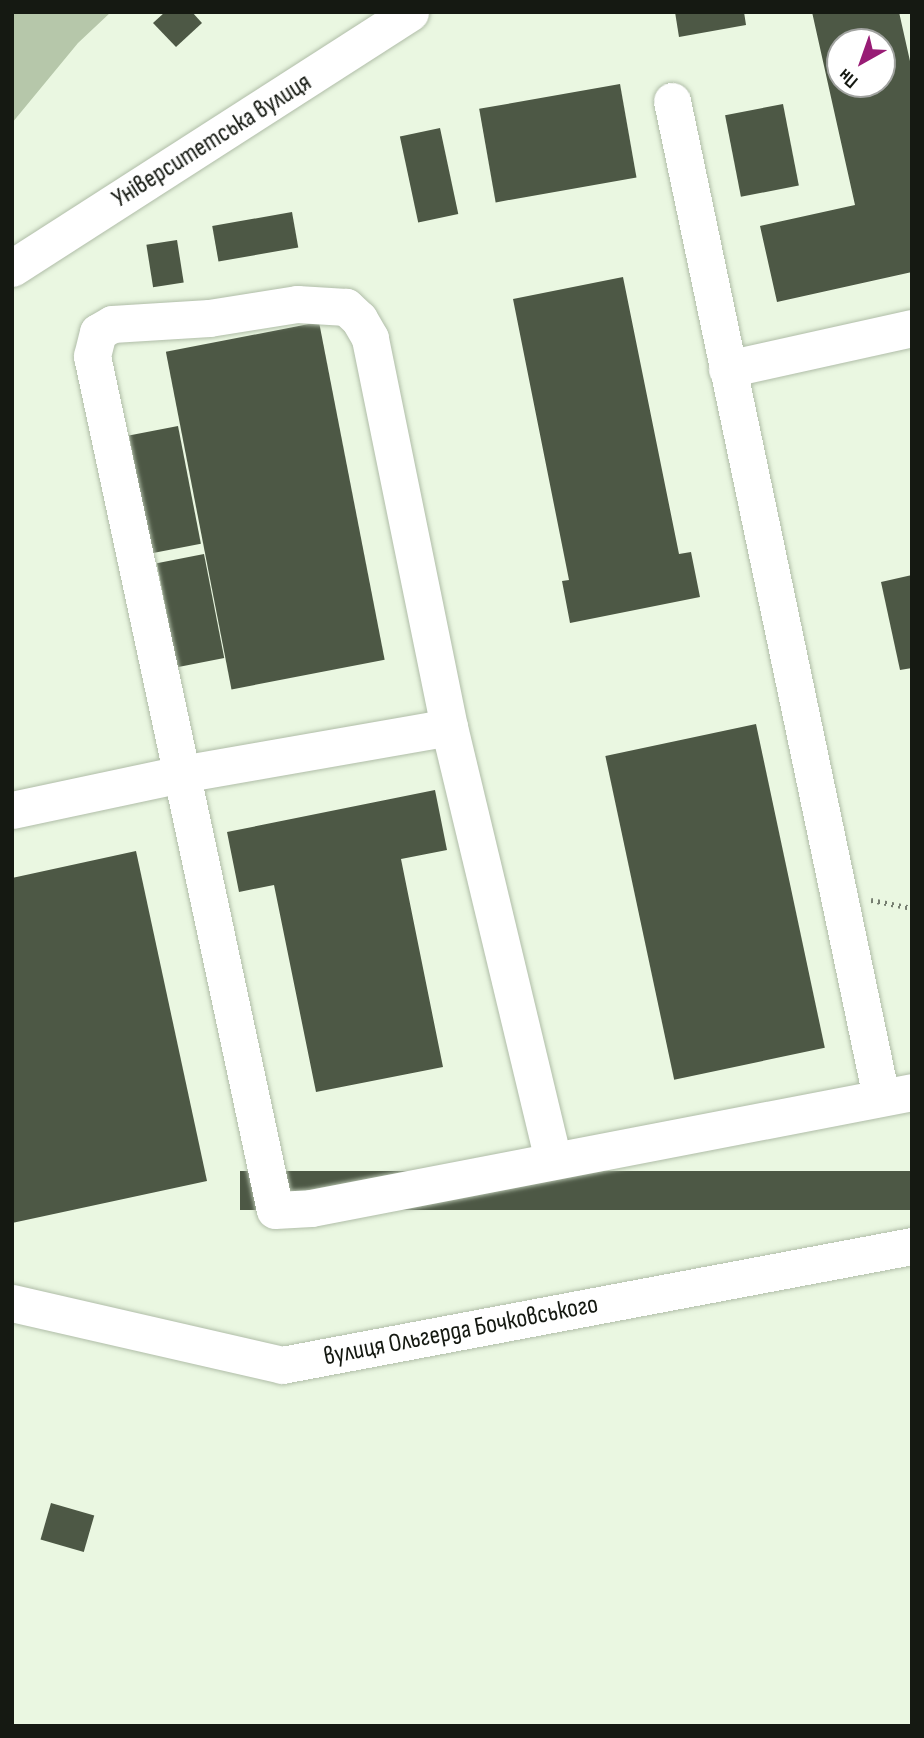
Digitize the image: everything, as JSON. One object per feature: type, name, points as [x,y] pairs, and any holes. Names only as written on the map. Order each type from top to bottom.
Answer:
[{"type":"street","name":"Університетська вулиця","points":[[12,268],[410,12]]},
{"type":"street","points":[[554,1160],[449,727],[370,338],[359,318],[346,307],[297,304],[208,318],[112,324],[98,332],[92,356],[275,1210],[311,1208],[897,1094],[727,369],[672,101]]},
{"type":"street","points":[[727,369],[912,328]]},
{"type":"street","points":[[12,810],[181,774],[449,727]]},
{"type":"street","name":"вулиця Ольгерда Бочковського","points":[[12,1303],[282,1365],[912,1246]]},
{"type":"green space","points":[[12,12],[111,12],[78,43],[12,123]]},
{"type":"building","points":[[165,12],[192,12],[202,23],[176,47],[153,23]]},
{"type":"building","points":[[675,12],[744,12],[746,25],[679,37]]},
{"type":"building","points":[[812,12],[899,12],[912,70],[912,272],[777,302],[760,226],[855,205],[831,98],[896,98],[896,28],[826,28],[826,75]]},
{"type":"building","points":[[620,84],[636,178],[496,202],[479,109]]},
{"type":"building","points":[[783,104],[799,185],[741,197],[725,115]]},
{"type":"building","points":[[440,128],[458,214],[418,223],[400,137]]},
{"type":"building","points":[[292,212],[298,247],[218,262],[212,226]]},
{"type":"building","points":[[177,240],[184,282],[153,287],[146,245]]},
{"type":"building","points":[[623,277],[679,554],[691,552],[700,597],[570,623],[562,581],[569,580],[513,299]]},
{"type":"building","points":[[319,322],[385,660],[232,689],[166,352]]},
{"type":"building","points":[[178,426],[201,544],[152,553],[129,436]]},
{"type":"building","points":[[204,554],[224,658],[177,667],[157,563]]},
{"type":"building","points":[[912,575],[912,668],[900,670],[881,582]]},
{"type":"building","points":[[756,724],[825,1048],[674,1080],[605,756]]},
{"type":"building","points":[[435,790],[447,850],[401,859],[443,1067],[316,1092],[274,885],[239,892],[227,832]]},
{"type":"building","points":[[136,851],[207,1181],[12,1223],[12,878]]},
{"type":"building","points":[[240,1171],[912,1171],[912,1210],[240,1210]]},
{"type":"building","points":[[51,1503],[94,1515],[84,1552],[41,1540]]}]
